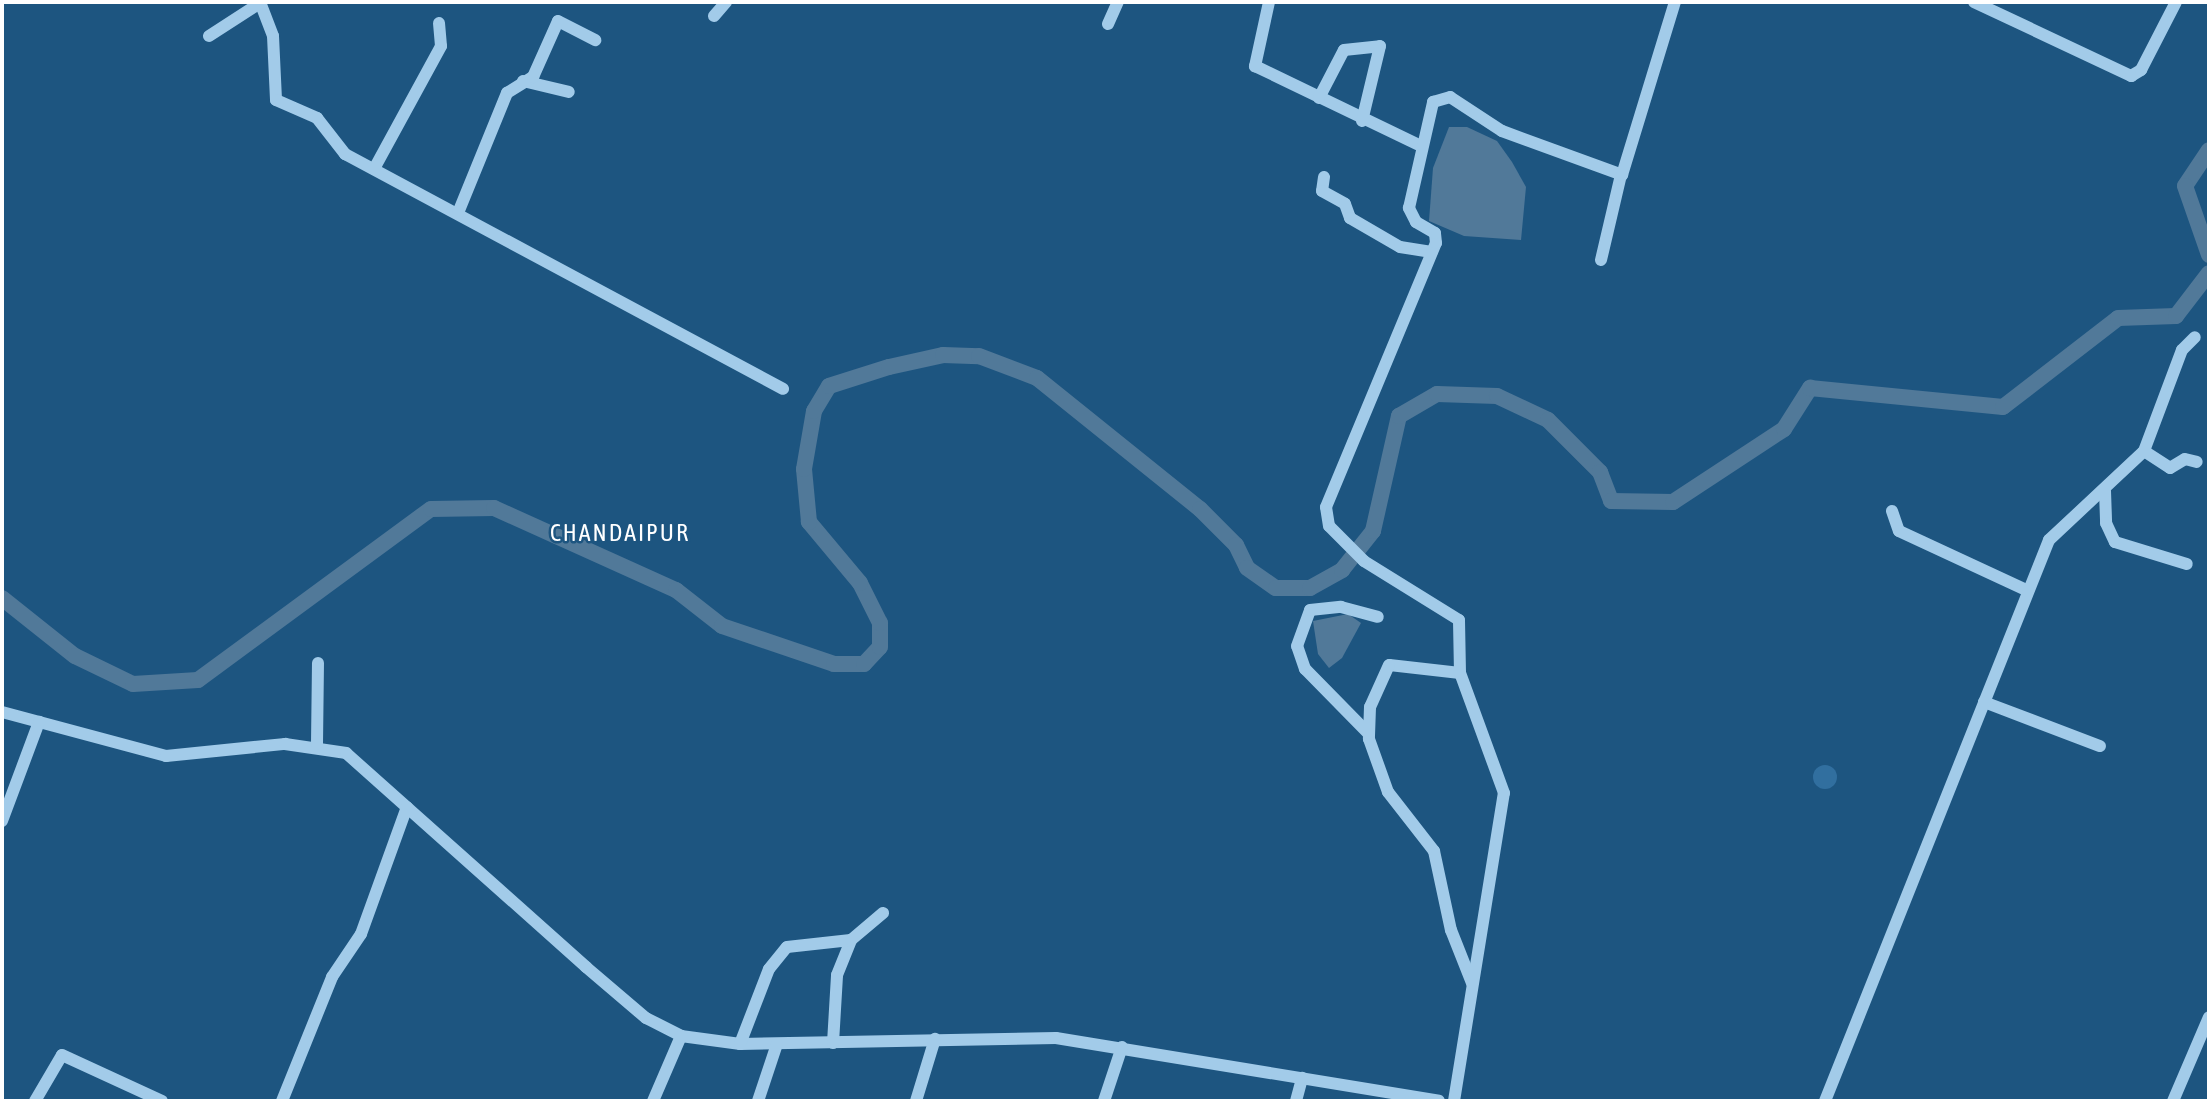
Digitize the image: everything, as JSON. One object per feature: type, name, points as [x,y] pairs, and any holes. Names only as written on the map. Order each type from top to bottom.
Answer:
[{"type":"street","points":[[209,36],[260,2],[273,36],[276,100],[317,118],[336,147],[783,389]]},
{"type":"street","points":[[714,16],[726,2]]},
{"type":"street","points":[[1108,24],[1118,2]]},
{"type":"street","points":[[1269,2],[1255,66],[1362,121],[1421,146]]},
{"type":"street","points":[[1601,260],[1620,175],[1675,2]]},
{"type":"street","points":[[1974,2],[2131,76],[2141,71],[2176,2]]},
{"type":"street","points":[[458,213],[507,93],[533,77],[559,20],[595,40]]},
{"type":"street","points":[[374,169],[441,46],[439,23]]},
{"type":"street","points":[[1320,98],[1344,50],[1380,46],[1362,121]]},
{"type":"street","points":[[523,81],[569,92]]},
{"type":"street","points":[[1454,1101],[1472,984],[1505,807],[1500,776],[1460,673],[1459,620],[1364,561],[1329,526],[1326,508],[1432,252],[1435,233],[1416,222],[1409,208],[1433,102],[1450,97],[1502,131],[1620,175]]},
{"type":"street","points":[[1324,177],[1322,191],[1345,204],[1350,218],[1400,247],[1432,252]]},
{"type":"street","points":[[1825,1101],[2055,528],[2105,491],[2135,460],[2182,350],[2195,337]]},
{"type":"street","points":[[2135,460],[2170,468],[2185,459],[2197,462]]},
{"type":"street","points":[[2105,491],[2106,523],[2115,542],[2187,564]]},
{"type":"street","points":[[1892,511],[1899,531],[2028,591]]},
{"type":"street","points":[[1368,733],[1305,669],[1297,646],[1310,610],[1341,607],[1378,617]]},
{"type":"street","points":[[317,744],[318,663]]},
{"type":"street","points":[[1460,673],[1389,665],[1370,707],[1368,733],[1388,792],[1434,851],[1451,930],[1472,984]]},
{"type":"street","points":[[1984,702],[2100,746]]},
{"type":"street","points":[[2,712],[166,756],[317,744],[346,753],[646,1017],[681,1036],[740,1044],[1020,1036],[1122,1047],[1439,1101]]},
{"type":"street","points":[[2,821],[39,722]]},
{"type":"street","points":[[282,1101],[332,977],[361,934],[407,807]]},
{"type":"street","points":[[833,1043],[837,975],[851,940],[883,913]]},
{"type":"street","points":[[740,1044],[769,969],[787,947],[851,940]]},
{"type":"street","points":[[2173,1101],[2209,1017]]},
{"type":"street","points":[[653,1101],[681,1036]]},
{"type":"street","points":[[916,1101],[935,1039]]},
{"type":"street","points":[[758,1101],[777,1044]]},
{"type":"street","points":[[1104,1101],[1122,1047]]},
{"type":"street","points":[[35,1101],[62,1055],[162,1101]]},
{"type":"street","points":[[1296,1101],[1301,1077]]},
{"type":"shaded area","points":[[1449,127],[1467,127],[1497,141],[1512,162],[1526,187],[1521,240],[1464,236],[1429,221],[1433,168]]},
{"type":"shaded area","points":[[1348,614],[1361,623],[1342,658],[1329,668],[1318,654],[1313,621]]},
{"type":"shaded area","points":[[1825,765],[1834,768],[1837,777],[1834,786],[1825,789],[1816,786],[1813,777],[1816,768]]},
{"type":"waterway","points":[[2209,150],[2185,186],[2209,255]]},
{"type":"waterway","points":[[2,598],[75,656],[133,684],[198,680],[431,509],[494,508],[676,590],[722,626],[834,664],[864,664],[880,647],[880,623],[860,583],[809,522],[804,469],[814,411],[829,386],[889,367],[943,355],[979,356],[1037,378],[1200,509],[1236,545],[1247,568],[1276,588],[1310,588],[1342,570],[1373,531],[1399,416],[1437,394],[1497,396],[1548,420],[1600,472],[1611,501],[1673,502],[1784,429],[1810,388],[2003,407],[2118,318],[2176,316],[2209,273]]},
{"type":"district","name":"CHANDAIPUR","points":[[620,533]]}]
